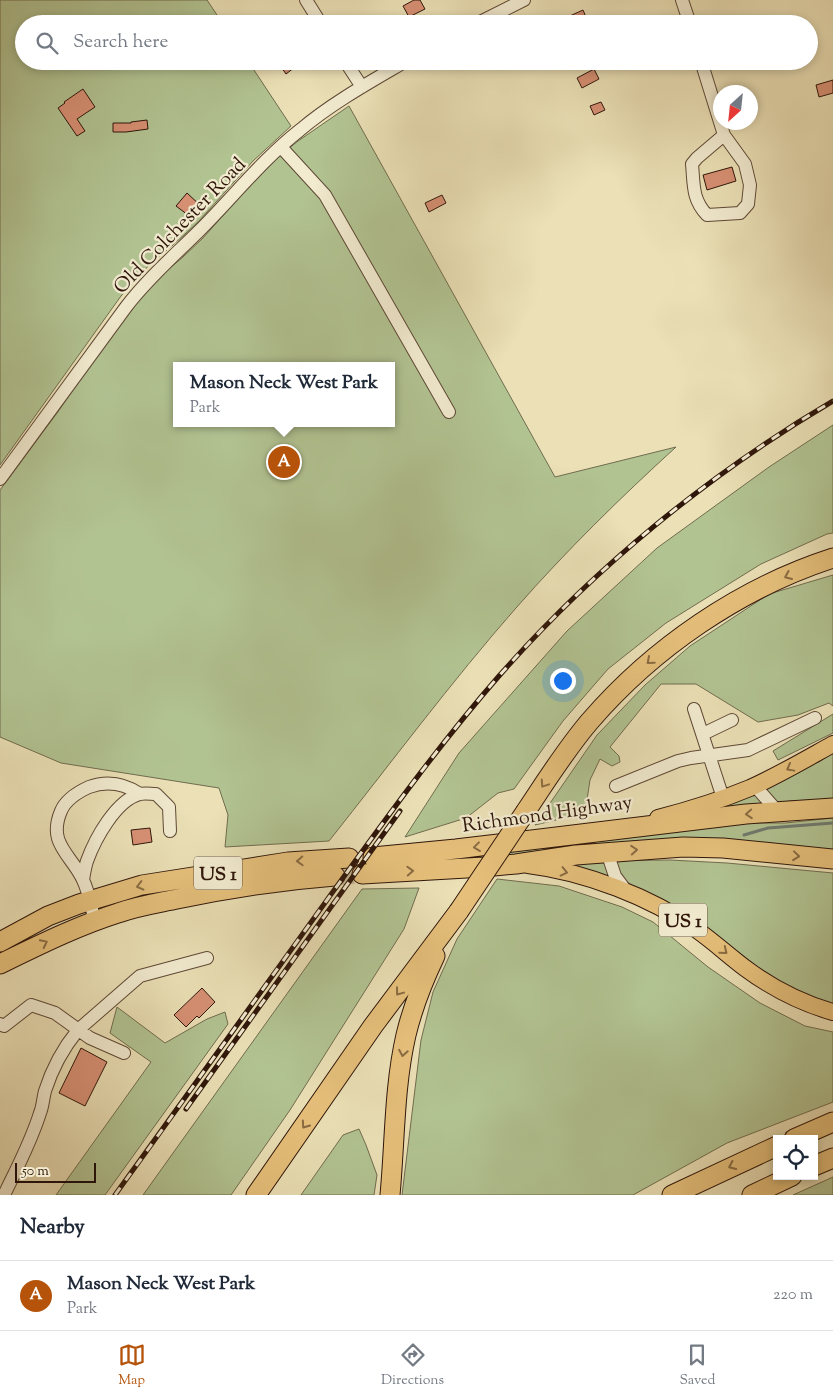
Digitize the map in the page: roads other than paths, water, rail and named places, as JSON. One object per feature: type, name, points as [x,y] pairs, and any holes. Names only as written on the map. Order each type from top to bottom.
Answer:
[{"type":"highway","points":[[256,1195],[373,1026],[459,911],[570,746],[589,722],[622,687],[656,656],[683,635],[738,600],[801,570],[833,558]]},
{"type":"highway","points":[[612,830],[746,814],[833,808]]},
{"type":"highway","name":"Richmond Highway","points":[[373,857],[612,830]]},
{"type":"highway","points":[[516,864],[576,855],[683,847],[723,848],[833,859]]},
{"type":"highway","name":"US 1","points":[[0,942],[48,916],[142,884],[288,862],[349,858]]},
{"type":"highway","name":"US 1","points":[[362,874],[516,864]]},
{"type":"highway","name":"US 1","points":[[0,964],[95,920],[138,907],[199,894],[293,880],[335,876]]},
{"type":"highway","points":[[390,1195],[400,1070],[406,1034],[428,970],[459,911]]},
{"type":"highway","points":[[803,1135],[833,1122]]},
{"type":"highway","points":[[672,1195],[773,1148]]},
{"type":"highway","points":[[818,1164],[833,1158]]},
{"type":"highway","points":[[752,1195],[784,1180]]},
{"type":"main road","name":"Richmond Highway","points":[[612,830],[684,812],[755,786],[833,744]]},
{"type":"main road","name":"US 1","points":[[516,864],[573,874],[627,892],[654,904],[699,931],[765,982],[804,1002],[833,1012]]},
{"type":"street","points":[[306,0],[315,15]]},
{"type":"street","points":[[494,15],[524,0]]},
{"type":"street","points":[[682,0],[687,15]]},
{"type":"street","points":[[352,70],[362,87]]},
{"type":"street","name":"Old Colchester Road","points":[[0,479],[144,284],[299,130],[362,87],[391,70]]},
{"type":"street","points":[[704,70],[724,136],[745,164],[750,185],[748,204],[740,213],[707,215],[696,199],[692,164],[696,158],[724,136]]},
{"type":"street","points":[[281,147],[325,195],[448,412]]},
{"type":"street","points":[[694,709],[723,798]]},
{"type":"street","points":[[616,786],[678,762],[709,755],[748,750],[815,718]]},
{"type":"street","points":[[703,734],[732,720]]},
{"type":"street","points":[[95,920],[83,880],[57,838],[56,828],[63,807],[72,796],[94,785],[106,783],[126,786],[140,794]]},
{"type":"street","points":[[755,786],[778,812]]},
{"type":"street","points":[[83,880],[86,862],[95,843],[107,822],[125,802],[140,794],[156,794],[169,807],[170,831]]},
{"type":"street","points":[[607,852],[615,876],[627,892]]},
{"type":"street","points":[[4,1195],[31,1137],[41,1111],[45,1091],[55,1068],[78,1030],[140,976],[207,958]]},
{"type":"street","points":[[0,1024],[4,1026],[31,1005],[55,1013],[90,1038],[124,1053]]},
{"type":"waterway","points":[[744,835],[768,828],[833,823]]},
{"type":"tunnel","points":[[335,876],[362,874]]},
{"type":"railway","points":[[115,1195],[389,814],[454,730],[499,676],[574,598],[655,525],[742,460],[787,429],[833,401]]},
{"type":"railway","points":[[186,1109],[400,811]]},
{"type":"place","name":"Mason Neck West Park","points":[[284,462]]}]
